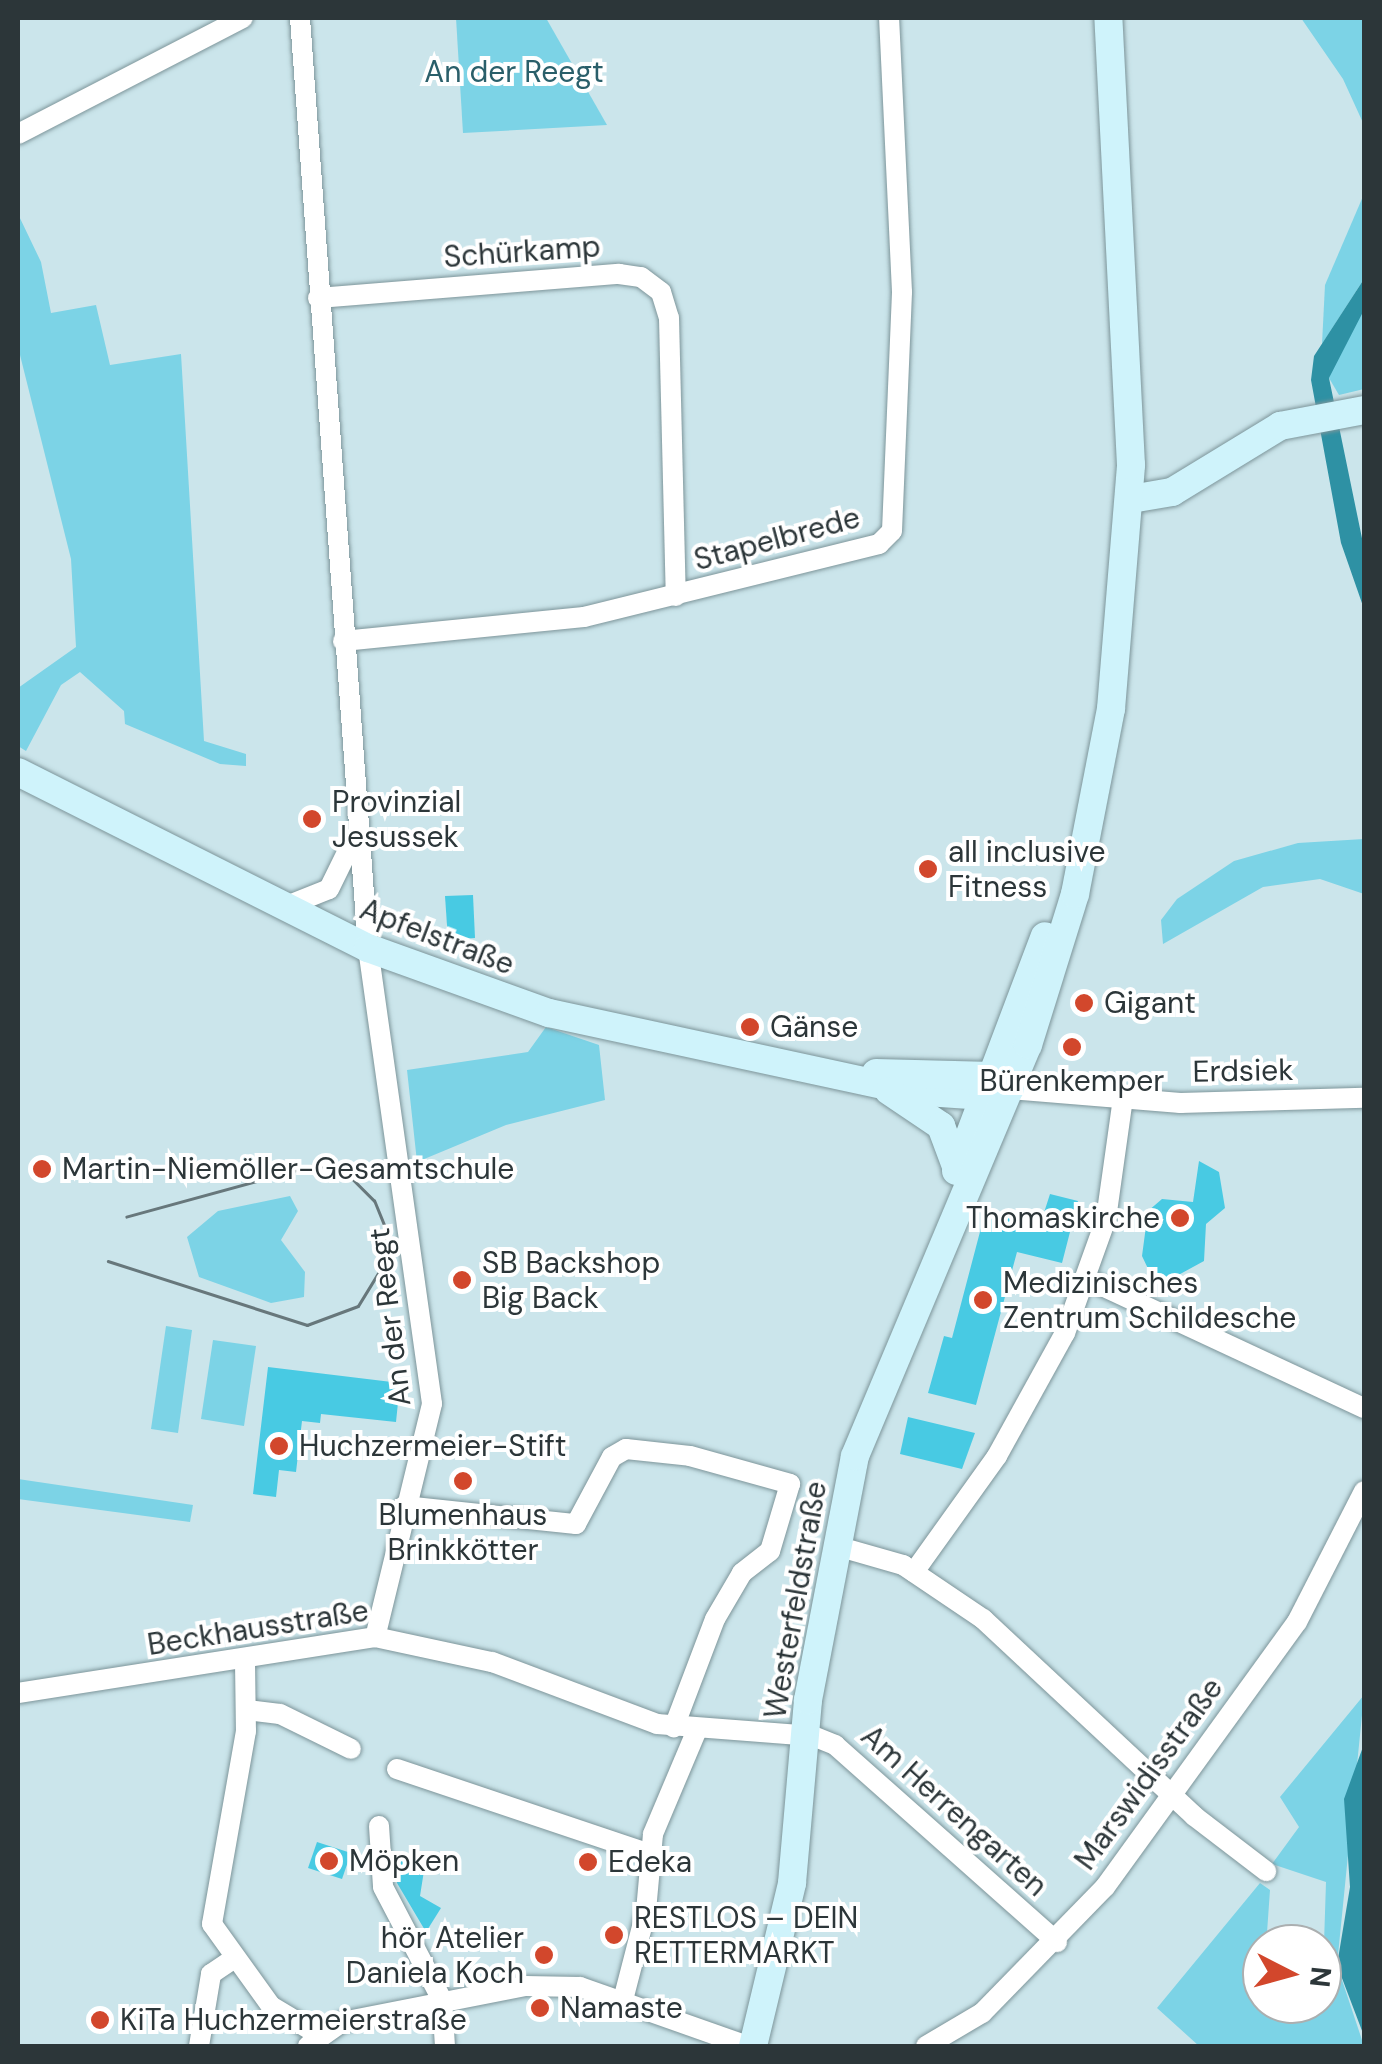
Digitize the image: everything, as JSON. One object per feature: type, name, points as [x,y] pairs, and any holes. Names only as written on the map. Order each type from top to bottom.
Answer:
[{"type":"main road","name":"Westerfeldstraße","points":[[896,1348],[957,1168],[1065,932],[1117,674],[1132,498],[1108,18]]},
{"type":"main road","points":[[1132,498],[1172,492],[1234,448],[1313,418],[1364,410]]},
{"type":"main road","name":"Apfelstraße","points":[[18,772],[368,948],[633,1036],[862,1075],[912,1091],[996,1087]]},
{"type":"main road","points":[[862,1075],[942,1126],[957,1168]]},
{"type":"main road","name":"Westerfeldstraße","points":[[750,2046],[792,1884],[805,1735],[855,1456],[996,1087]]},
{"type":"street","points":[[18,134],[243,18]]},
{"type":"street","name":"An der Reegt","points":[[300,18],[342,641],[368,948],[432,1404],[404,1506],[375,1638]]},
{"type":"street","name":"Stapelbrede","points":[[342,641],[509,630],[676,596],[880,544],[892,532],[902,292],[889,18]]},
{"type":"street","name":"Schürkamp","points":[[318,298],[619,274],[642,277],[661,292],[669,318],[676,596]]},
{"type":"street","name":"An der Reegt","points":[[284,907],[338,880],[358,821]]},
{"type":"street","points":[[914,1572],[1034,1397],[1087,1280],[1111,1195],[1122,1098],[996,1087]]},
{"type":"street","name":"Erdsiek","points":[[1122,1098],[1364,1098]]},
{"type":"street","points":[[1087,1280],[1364,1408]]},
{"type":"street","points":[[404,1506],[576,1524],[612,1457],[626,1449],[690,1456],[790,1484],[770,1551],[742,1574],[715,1619],[674,1727]]},
{"type":"street","name":"Marswidisstraße","points":[[926,2046],[982,2013],[1056,1942],[1171,1795],[1297,1622],[1364,1491]]},
{"type":"street","points":[[840,1547],[914,1572],[1024,1651],[1171,1795],[1266,1870]]},
{"type":"street","name":"Beckhausstraße","points":[[18,1694],[245,1662],[375,1638],[492,1662],[674,1727],[805,1735]]},
{"type":"street","points":[[245,1662],[247,1710],[211,1910],[232,1960],[313,2041],[342,2022],[524,1986],[580,1987],[750,2046]]},
{"type":"street","points":[[247,1710],[280,1714],[351,1749]]},
{"type":"street","points":[[623,2000],[646,1911],[649,1854],[698,1730]]},
{"type":"street","name":"Am Herrengarten","points":[[805,1735],[834,1745],[1056,1942]]},
{"type":"street","points":[[397,1769],[649,1854]]},
{"type":"street","points":[[378,1826],[383,1887],[395,1922],[442,2000],[445,2046]]},
{"type":"street","points":[[199,2046],[210,1974],[232,1960]]},
{"type":"green space","name":"An der Reegt","points":[[456,18],[546,18],[607,125],[463,133]]},
{"type":"green space","points":[[1301,18],[1364,18],[1364,125],[1343,79]]},
{"type":"green space","points":[[1364,194],[1364,279],[1322,344],[1325,285]]},
{"type":"green space","points":[[18,214],[41,262],[51,313],[96,305],[110,365],[181,354],[204,741],[246,754],[246,766],[220,764],[125,724],[124,711],[80,672],[61,685],[26,751],[18,746],[18,688],[76,647],[71,559],[18,347]]},
{"type":"green space","points":[[1364,310],[1364,389],[1339,395],[1329,378],[1337,350]]},
{"type":"green space","points":[[1364,839],[1364,894],[1320,879],[1263,887],[1163,944],[1161,920],[1177,899],[1234,861],[1298,843]]},
{"type":"green space","points":[[546,1027],[599,1045],[605,1100],[506,1125],[417,1162],[407,1070],[528,1052]]},
{"type":"green space","points":[[290,1196],[298,1211],[281,1240],[305,1272],[304,1297],[271,1303],[199,1277],[187,1237],[218,1211]]},
{"type":"green space","points":[[166,1326],[192,1330],[178,1433],[151,1429]]},
{"type":"green space","points":[[213,1340],[256,1346],[244,1426],[201,1419]]},
{"type":"green space","points":[[18,1479],[193,1505],[190,1522],[18,1499]]},
{"type":"green space","points":[[1364,1695],[1341,1924],[1325,1924],[1326,1882],[1272,1864],[1299,1827],[1280,1797]]},
{"type":"green space","points":[[1260,1883],[1270,1890],[1268,1924],[1242,1924],[1242,2024],[1342,2024],[1342,1980],[1364,2046],[1199,2046],[1157,2008]]},
{"type":"shaded area","points":[[1364,279],[1364,310],[1329,378],[1364,548],[1364,609],[1341,543],[1311,380],[1314,356]]},
{"type":"shaded area","points":[[1364,1744],[1364,2036],[1342,1978],[1342,1935],[1350,1887],[1344,1799]]},
{"type":"building","points":[[473,895],[475,938],[448,940],[445,896]]},
{"type":"building","name":"Thomaskirche","points":[[1199,1161],[1219,1172],[1225,1208],[1206,1224],[1204,1261],[1171,1279],[1152,1277],[1142,1256],[1148,1211],[1162,1199],[1193,1202]]},
{"type":"building","name":"Medizinisches Zentrum Schildesche","points":[[1050,1194],[1078,1201],[1062,1263],[1017,1252],[976,1405],[928,1393],[944,1336],[952,1338],[986,1209],[1041,1222]]},
{"type":"building","name":"Huchzermeier-Stift","points":[[268,1367],[400,1383],[396,1422],[321,1414],[320,1423],[302,1421],[296,1472],[279,1470],[276,1497],[253,1494]]},
{"type":"building","points":[[908,1417],[975,1433],[962,1469],[900,1454]]},
{"type":"building","name":"Möpken","points":[[317,1842],[351,1853],[342,1879],[308,1868]]},
{"type":"building","points":[[404,1854],[426,1858],[420,1896],[441,1908],[426,1932],[397,1883],[395,1860]]},
{"type":"tram line","points":[[108,1261],[307,1325],[358,1306],[385,1262],[386,1230],[374,1201],[349,1176],[317,1165],[127,1217]]},
{"type":"place","name":"Provinzial Jesussek","points":[[312,819]]},
{"type":"place","name":"all inclusive Fitness","points":[[928,869]]},
{"type":"place","name":"Gigant","points":[[1084,1003]]},
{"type":"place","name":"Gänse","points":[[750,1027]]},
{"type":"place","name":"Bürenkemper","points":[[1072,1047]]},
{"type":"place","name":"Martin-Niemöller-Gesamtschule","points":[[42,1169]]},
{"type":"place","name":"Thomaskirche","points":[[1180,1218]]},
{"type":"place","name":"SB Backshop Big Back","points":[[462,1280]]},
{"type":"place","name":"Medizinisches Zentrum Schildesche","points":[[983,1300]]},
{"type":"place","name":"Huchzermeier-Stift","points":[[279,1446]]},
{"type":"place","name":"Blumenhaus Brinkkötter","points":[[463,1481]]},
{"type":"place","name":"Möpken","points":[[329,1861]]},
{"type":"place","name":"Edeka","points":[[588,1862]]},
{"type":"place","name":"RESTLOS – DEIN RETTERMARKT","points":[[614,1935]]},
{"type":"place","name":"hör Atelier Daniela Koch","points":[[544,1955]]},
{"type":"place","name":"Namaste","points":[[540,2008]]},
{"type":"place","name":"KiTa Huchzermeierstraße","points":[[100,2020]]}]
